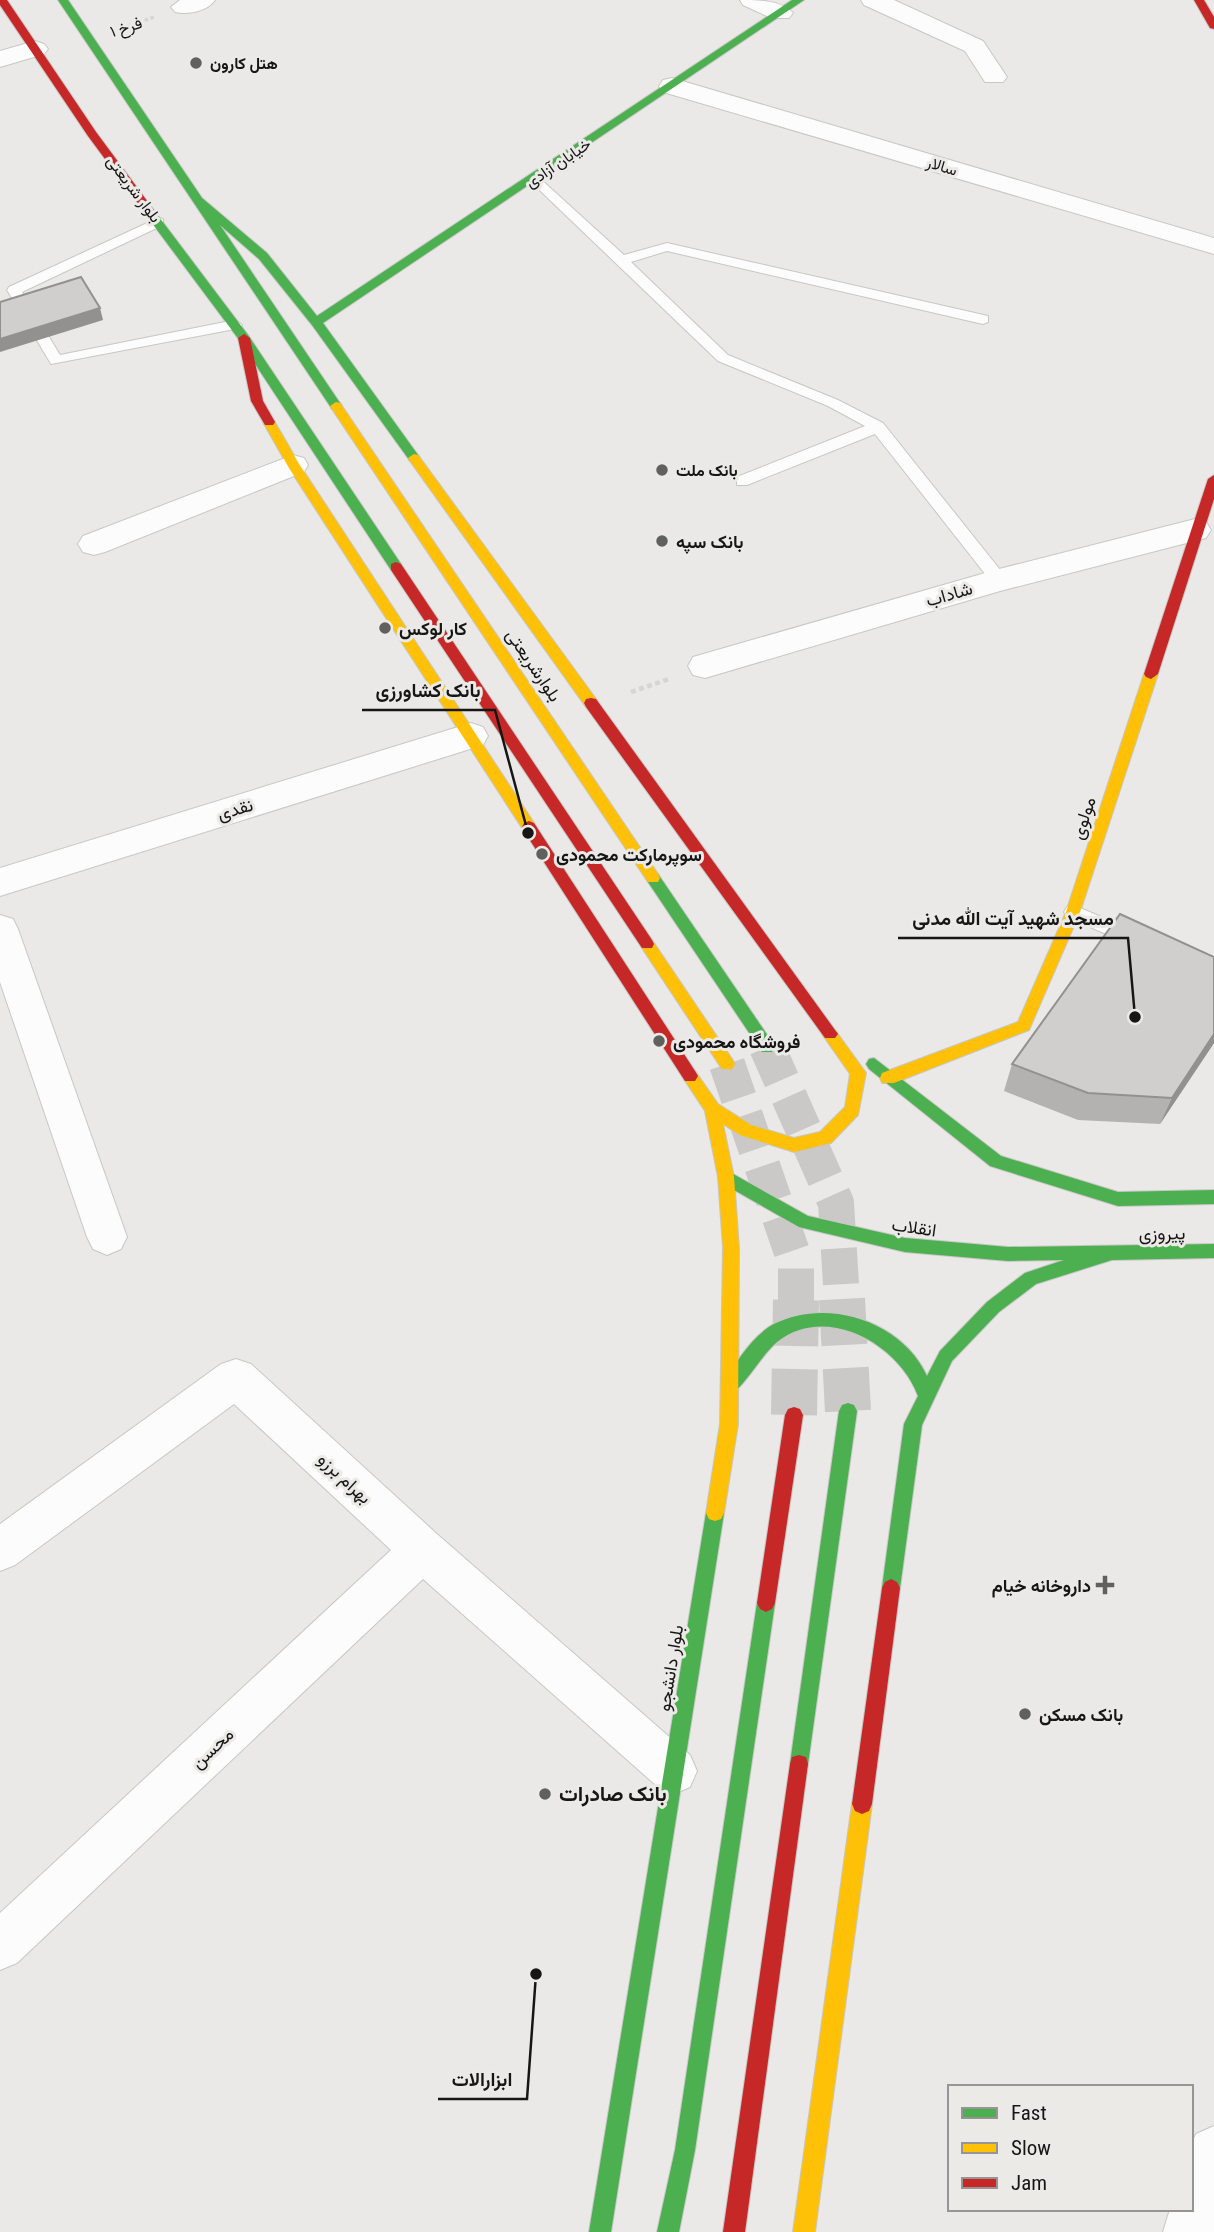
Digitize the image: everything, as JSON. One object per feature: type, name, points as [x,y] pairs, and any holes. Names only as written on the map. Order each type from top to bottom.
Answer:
[{"type":"main road","name":"بلوار شریعتی","points":[[2,0],[92,134],[239,331],[267,377],[727,1063]]},
{"type":"main road","points":[[63,0],[199,201],[263,256],[316,322],[858,1073],[852,1110],[825,1138],[794,1145],[746,1130],[712,1109],[293,465],[257,401],[239,331]]},
{"type":"main road","points":[[1199,0],[1214,26]]},
{"type":"main road","name":"خیابان آزادی","points":[[316,322],[536,178],[789,6]]},
{"type":"main road","name":"بلوارشریعتی","points":[[199,201],[767,1047]]},
{"type":"main road","name":"مولوی","points":[[888,1078],[1024,1026],[1073,912],[1195,530],[1214,479]]},
{"type":"main road","points":[[805,997],[888,1078]]},
{"type":"main road","name":"پیروزی","points":[[888,1078],[996,1161],[1118,1199],[1214,1197]]},
{"type":"main road","name":"بلوار دانشجو","points":[[600,2232],[729,1424],[732,1248],[726,1177],[712,1109]]},
{"type":"main road","name":"انقلاب","points":[[726,1177],[802,1221],[897,1246],[985,1254],[1111,1253]]},
{"type":"main road","name":"پیروزی","points":[[1111,1253],[1214,1251]]},
{"type":"main road","points":[[804,2232],[913,1424],[946,1356],[993,1307],[1031,1278],[1111,1253]]},
{"type":"main road","points":[[730,1386],[751,1357],[781,1330],[827,1317],[868,1328],[895,1348],[915,1369],[927,1398]]},
{"type":"main road","points":[[734,2232],[848,1411]]},
{"type":"main road","points":[[668,2232],[685,2150],[794,1415]]},
{"type":"street","points":[[752,0],[789,6]]},
{"type":"street","points":[[873,0],[974,46],[994,77]]},
{"type":"street","points":[[0,59],[35,49]]},
{"type":"street","name":"سالار","points":[[672,86],[1212,246]]},
{"type":"street","points":[[94,544],[293,465]]},
{"type":"street","name":"شاداب","points":[[705,666],[999,580],[1195,530]]},
{"type":"street","name":"نقدی","points":[[0,882],[471,736]]},
{"type":"street","points":[[0,929],[107,1237]]},
{"type":"street","name":"بهرام برزو","points":[[0,1550],[236,1378],[423,1550],[674,1771]]},
{"type":"street","name":"محسن","points":[[0,1946],[423,1550]]},
{"type":"street","points":[[1189,2232],[1214,2152]]},
{"type":"lane","points":[[536,178],[723,358],[833,403],[878,427],[999,580]]},
{"type":"lane","points":[[158,222],[14,290],[56,361],[239,331]]},
{"type":"lane","points":[[622,260],[667,247],[983,318]]},
{"type":"lane","points":[[742,481],[878,427]]},
{"type":"lane","points":[[1073,912],[1150,945]]},
{"type":"path","name":"فرخ ۱","points":[[89,39],[194,4]]},
{"type":"path","points":[[594,706],[705,666]]},
{"type":"building","points":[[81,277],[100,308],[0,339],[0,302]]},
{"type":"building","points":[[1120,914],[1214,957],[1214,1034],[1172,1098],[1088,1093],[1012,1064]]},
{"type":"tunnel","points":[[767,1047],[836,1203],[842,1301]]},
{"type":"tunnel","points":[[727,1064],[796,1264],[796,1299]]},
{"type":"tunnel","points":[[794,1415],[796,1299]]},
{"type":"tunnel","points":[[842,1299],[848,1411]]},
{"type":"traffic: fast","points":[[63,0],[336,406]]},
{"type":"traffic: fast","points":[[316,322],[799,0]]},
{"type":"traffic: fast","points":[[199,201],[263,256],[316,322],[414,458]]},
{"type":"traffic: fast","points":[[152,215],[244,338],[396,567]]},
{"type":"traffic: fast","points":[[653,878],[767,1047]]},
{"type":"traffic: fast","points":[[874,1064],[996,1161],[1118,1199],[1214,1197]]},
{"type":"traffic: fast","points":[[726,1177],[805,1222],[905,1245],[1008,1254],[1214,1251]]},
{"type":"traffic: fast","points":[[891,1588],[913,1424],[946,1356],[993,1307],[1031,1278],[1111,1253]]},
{"type":"traffic: fast","points":[[730,1386],[746,1363],[772,1335],[798,1323],[835,1320],[871,1332],[902,1354],[916,1371],[927,1398]]},
{"type":"traffic: fast","points":[[799,1764],[848,1411]]},
{"type":"traffic: fast","points":[[600,2232],[715,1513]]},
{"type":"traffic: fast","points":[[668,2232],[685,2150],[766,1603]]},
{"type":"traffic: slow","points":[[336,406],[653,878]]},
{"type":"traffic: slow","points":[[269,422],[293,465],[529,827]]},
{"type":"traffic: slow","points":[[414,458],[591,703]]},
{"type":"traffic: slow","points":[[888,1078],[1024,1026],[1073,912],[1151,674]]},
{"type":"traffic: slow","points":[[647,944],[727,1064]]},
{"type":"traffic: slow","points":[[690,1076],[712,1109],[746,1130],[794,1145],[825,1138],[852,1110],[858,1073],[830,1034]]},
{"type":"traffic: slow","points":[[712,1109],[726,1177],[731,1248],[729,1424],[715,1513]]},
{"type":"traffic: slow","points":[[804,2232],[862,1804]]},
{"type":"traffic: jam","points":[[2,0],[92,134],[152,215]]},
{"type":"traffic: jam","points":[[1199,0],[1214,26]]},
{"type":"traffic: jam","points":[[244,338],[257,401],[269,422]]},
{"type":"traffic: jam","points":[[1151,674],[1214,479]]},
{"type":"traffic: jam","points":[[396,567],[647,944]]},
{"type":"traffic: jam","points":[[591,703],[830,1034]]},
{"type":"traffic: jam","points":[[529,827],[690,1076]]},
{"type":"traffic: jam","points":[[766,1603],[794,1415]]},
{"type":"traffic: jam","points":[[862,1804],[891,1588]]},
{"type":"traffic: jam","points":[[734,2232],[799,1764]]},
{"type":"place","name":"هتل کارون","points":[[196,63]]},
{"type":"place","name":"بانک ملت","points":[[662,470]]},
{"type":"place","name":"بانک سپه","points":[[662,541]]},
{"type":"place","name":"کار لوکس","points":[[385,628]]},
{"type":"place","name":"بانک کشاورزی","points":[[528,833]]},
{"type":"place","name":"سوپرمارکت محمودی","points":[[542,854]]},
{"type":"place","name":"مسجد شهید آیت الله مدنی","points":[[1135,1017]]},
{"type":"place","name":"فروشگاه محمودی","points":[[659,1041]]},
{"type":"place","name":"داروخانه خیام","points":[[1105,1585]]},
{"type":"place","name":"بانک مسکن","points":[[1025,1714]]},
{"type":"place","name":"بانک صادرات","points":[[545,1794]]},
{"type":"place","name":"ابزارالات","points":[[536,1974]]}]
